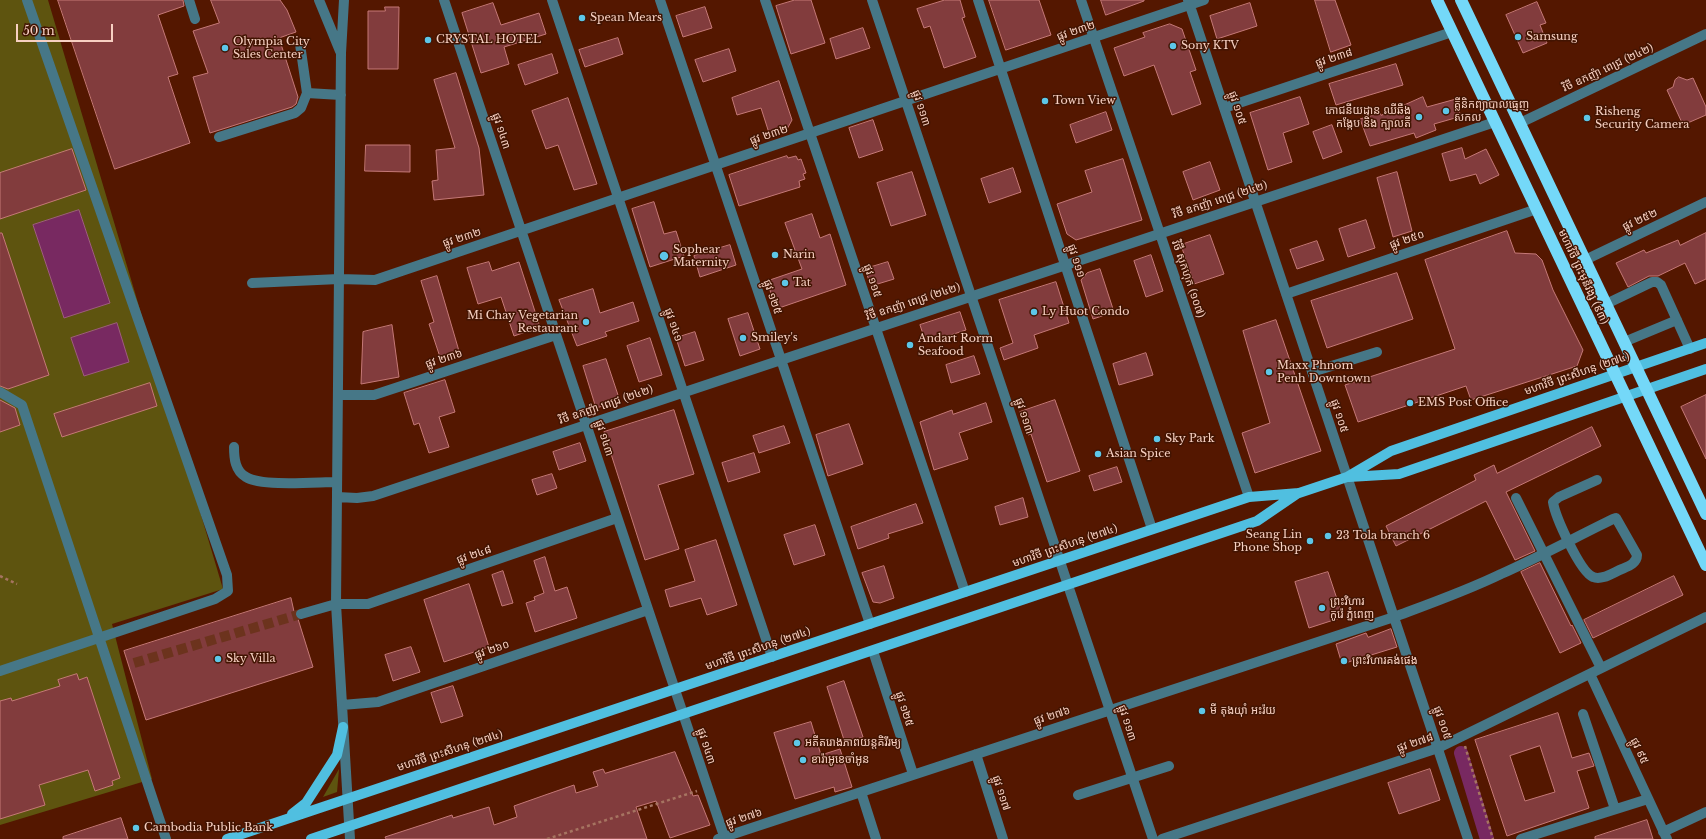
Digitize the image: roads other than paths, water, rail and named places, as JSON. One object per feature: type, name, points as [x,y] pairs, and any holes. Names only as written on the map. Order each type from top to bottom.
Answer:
[{"type":"highway","name":"មហាវិថី ព្រះមុនីវង្ស (៩៣)","points":[[1437,0],[1706,565]]},
{"type":"highway","name":"មហាវិថី ព្រះមុនីវង្ស (៩៣)","points":[[1461,0],[1706,514]]},
{"type":"main road","name":"មហាវិថី ព្រះសីហនុ (២៧៤)","points":[[227,839],[1249,497],[1299,493],[1347,477],[1391,451],[1706,343]]},
{"type":"main road","name":"មហាវិថី ព្រះសីហនុ (២៧៤)","points":[[1347,477],[1398,474],[1706,370]]},
{"type":"main road","name":"មហាវិថី ព្រះសីហនុ (២៧៤)","points":[[310,839],[1257,521],[1299,493]]},
{"type":"main road","points":[[285,820],[306,803],[337,755],[343,727]]},
{"type":"street","points":[[0,671],[99,636],[215,599],[228,591],[227,575],[27,0]]},
{"type":"street","points":[[189,0],[195,19]]},
{"type":"street","points":[[344,0],[341,53],[336,604],[350,839]]},
{"type":"street","name":"ផ្លូវ ១៤៣","points":[[444,0],[708,787],[722,838]]},
{"type":"street","name":"ផ្លូវ ១៤១","points":[[552,0],[772,657]]},
{"type":"street","name":"ផ្លូវ ១២៥","points":[[660,0],[870,624]]},
{"type":"street","name":"ផ្លូវ ១១៥","points":[[765,0],[875,328],[966,592]]},
{"type":"street","name":"ផ្លូវ ១១៣","points":[[872,0],[1153,839]]},
{"type":"street","name":"ផ្លូវ ១១១","points":[[978,0],[1152,529]]},
{"type":"street","name":"វិថី សុកហុក (១០៧)","points":[[1081,0],[1249,497]]},
{"type":"street","name":"ផ្លូវ ២៣២","points":[[252,283],[339,279],[375,280],[716,166],[1189,3],[1204,0]]},
{"type":"street","points":[[319,1],[341,53]]},
{"type":"street","name":"ផ្លូវ ១០៥","points":[[1189,3],[1468,839]]},
{"type":"street","name":"ផ្លូវ ២៣៨","points":[[1224,108],[1452,32]]},
{"type":"street","name":"វិថី ឧកញ៉ា ពេជ្រ (២៤២)","points":[[1520,123],[1706,34]]},
{"type":"street","points":[[219,137],[295,113],[301,108],[307,93],[300,44]]},
{"type":"street","points":[[307,93],[341,95]]},
{"type":"street","name":"វិថី ឧកញ៉ា ពេជ្រ (២៤២)","points":[[337,497],[357,498],[373,496],[1065,264],[1495,122]]},
{"type":"street","name":"ផ្លូវ ២៥២","points":[[1585,260],[1706,202]]},
{"type":"street","name":"ផ្លូវ ២៥០","points":[[1286,294],[1537,209]]},
{"type":"street","points":[[1606,304],[1652,282],[1661,284],[1690,349]]},
{"type":"street","points":[[1624,342],[1677,320]]},
{"type":"street","name":"ផ្លូវ ២៣៦","points":[[338,395],[374,395],[556,335]]},
{"type":"street","points":[[1312,372],[1377,352]]},
{"type":"street","points":[[0,392],[22,404],[166,839]]},
{"type":"street","points":[[234,447],[234,463],[245,477],[259,482],[337,482]]},
{"type":"street","points":[[1568,541],[1554,510],[1554,502],[1559,497],[1597,480]]},
{"type":"street","points":[[1516,498],[1601,668]]},
{"type":"street","name":"ផ្លូវ ២៤៨","points":[[301,614],[336,604],[368,604],[618,518]]},
{"type":"street","name":"ផ្លូវ ២៧៦","points":[[722,838],[1109,709],[1394,617],[1500,575],[1568,541],[1616,518],[1637,555],[1637,559],[1632,565],[1601,578],[1594,577],[1588,574],[1568,541]]},
{"type":"street","name":"ផ្លូវ ២៦០","points":[[342,705],[378,702],[648,610]]},
{"type":"street","name":"ផ្លូវ ២៧៨","points":[[1162,839],[1438,748],[1706,618]]},
{"type":"street","name":"ផ្លូវ ១២៥","points":[[873,651],[913,774]]},
{"type":"street","name":"ផ្លូវ ៩៥","points":[[1590,674],[1665,836]]},
{"type":"street","points":[[1583,714],[1615,809]]},
{"type":"street","name":"ផ្លូវ ១១៧","points":[[976,754],[1003,839]]},
{"type":"street","points":[[1078,795],[1169,766]]},
{"type":"street","points":[[861,792],[876,839]]},
{"type":"street","points":[[1526,838],[1648,799]]},
{"type":"street","points":[[1665,836],[1706,812]]},
{"type":"waterway","points":[[1461,753],[1487,839]]},
{"type":"tunnel","points":[[134,663],[301,614]]},
{"type":"place","name":"Spean Mears","points":[[582,18]]},
{"type":"place","name":"Samsung","points":[[1518,37]]},
{"type":"place","name":"CRYSTAL HOTEL","points":[[428,40]]},
{"type":"place","name":"Sony KTV","points":[[1173,46]]},
{"type":"place","name":"Olympia City Sales Center","points":[[225,48]]},
{"type":"place","name":"Town View","points":[[1045,101]]},
{"type":"place","name":"គ្លីនិកព្យាបាលធ្មេញ សកល","points":[[1446,111]]},
{"type":"place","name":"ភោជនីយដ្ធាន ឈីឆឹង កង្កែប និង ក្បាលតី","points":[[1419,117]]},
{"type":"place","name":"Risheng Security Camera","points":[[1587,118]]},
{"type":"place","name":"Narin","points":[[775,255]]},
{"type":"place","name":"Sophear Maternity","points":[[664,256]]},
{"type":"place","name":"Tat","points":[[785,283]]},
{"type":"place","name":"Ly Huot Condo","points":[[1034,312]]},
{"type":"place","name":"Mi Chay Vegetarian Restaurant","points":[[586,322]]},
{"type":"place","name":"Smiley's","points":[[743,338]]},
{"type":"place","name":"Andart Rorm Seafood","points":[[910,345]]},
{"type":"place","name":"Maxx Phnom Penh Downtown","points":[[1269,372]]},
{"type":"place","name":"EMS Post Office","points":[[1410,403]]},
{"type":"place","name":"Sky Park","points":[[1157,439]]},
{"type":"place","name":"Asian Spice","points":[[1098,454]]},
{"type":"place","name":"23 Tola branch 6","points":[[1328,536]]},
{"type":"place","name":"Seang Lin Phone Shop","points":[[1310,541]]},
{"type":"place","name":"ព្រះវិហារ កូរ៉េ ភ្នំពេញ","points":[[1322,608]]},
{"type":"place","name":"Sky Villa","points":[[218,659]]},
{"type":"place","name":"ព្រះវិហារគង់ផេង","points":[[1344,661]]},
{"type":"place","name":"មី តុងយ៉ាំ អះរ៉យ","points":[[1202,711]]},
{"type":"place","name":"អតីតរោងភាពយន្តគិរីរម្យ","points":[[797,743]]},
{"type":"place","name":"ខារ៉ាអូខេចាំអូន","points":[[803,760]]},
{"type":"place","name":"Cambodia Public Bank","points":[[136,828]]}]
